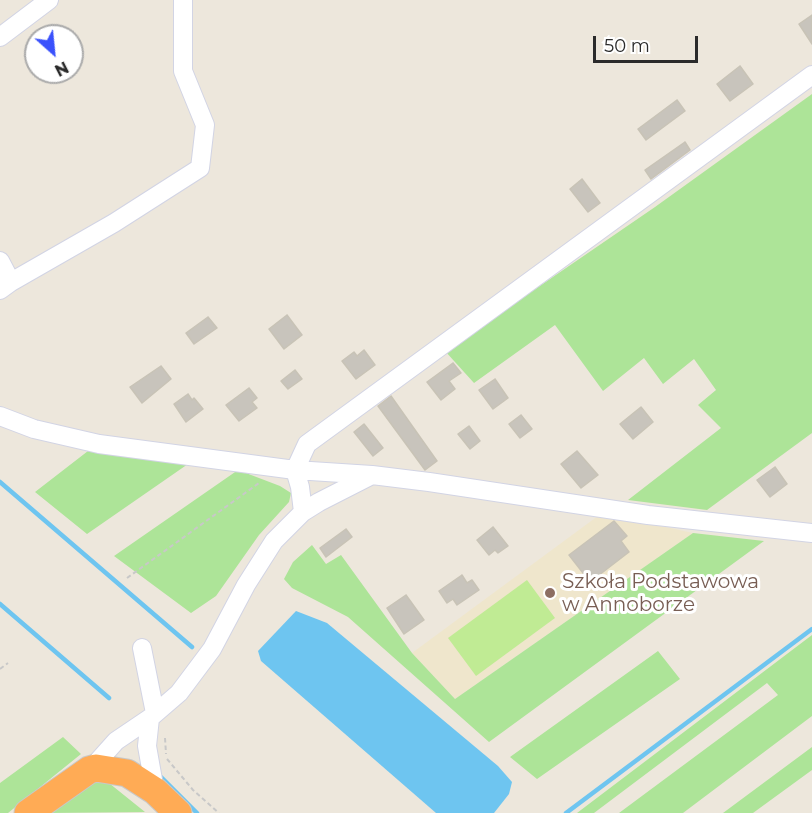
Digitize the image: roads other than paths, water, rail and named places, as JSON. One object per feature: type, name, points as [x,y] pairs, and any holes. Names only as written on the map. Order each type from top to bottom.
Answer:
[{"type":"highway","points":[[28,813],[89,770],[96,768],[128,773],[155,790],[178,813]]},
{"type":"street","points":[[0,37],[49,0]]},
{"type":"street","points":[[0,261],[5,286],[114,223],[200,168],[205,124],[183,70],[183,0]]},
{"type":"street","points":[[303,512],[295,470],[304,449],[323,431],[812,75]]},
{"type":"street","points":[[0,416],[34,429],[99,444],[295,470],[372,475],[648,514],[812,533]]},
{"type":"street","points":[[96,768],[99,760],[116,741],[152,716],[179,693],[206,658],[274,541],[303,512],[342,489],[372,475]]},
{"type":"street","points":[[142,648],[152,716],[147,746],[155,790]]},
{"type":"water","points":[[296,611],[327,623],[498,766],[512,782],[509,794],[494,813],[436,813],[261,661],[258,651]]},
{"type":"waterway","points":[[0,482],[192,647]]},
{"type":"waterway","points":[[0,604],[109,698]]},
{"type":"waterway","points":[[566,813],[812,629]]},
{"type":"waterway","points":[[160,776],[197,813]]},
{"type":"place","name":"Szkoła Podstawowa w Annoborze","points":[[550,593]]}]
